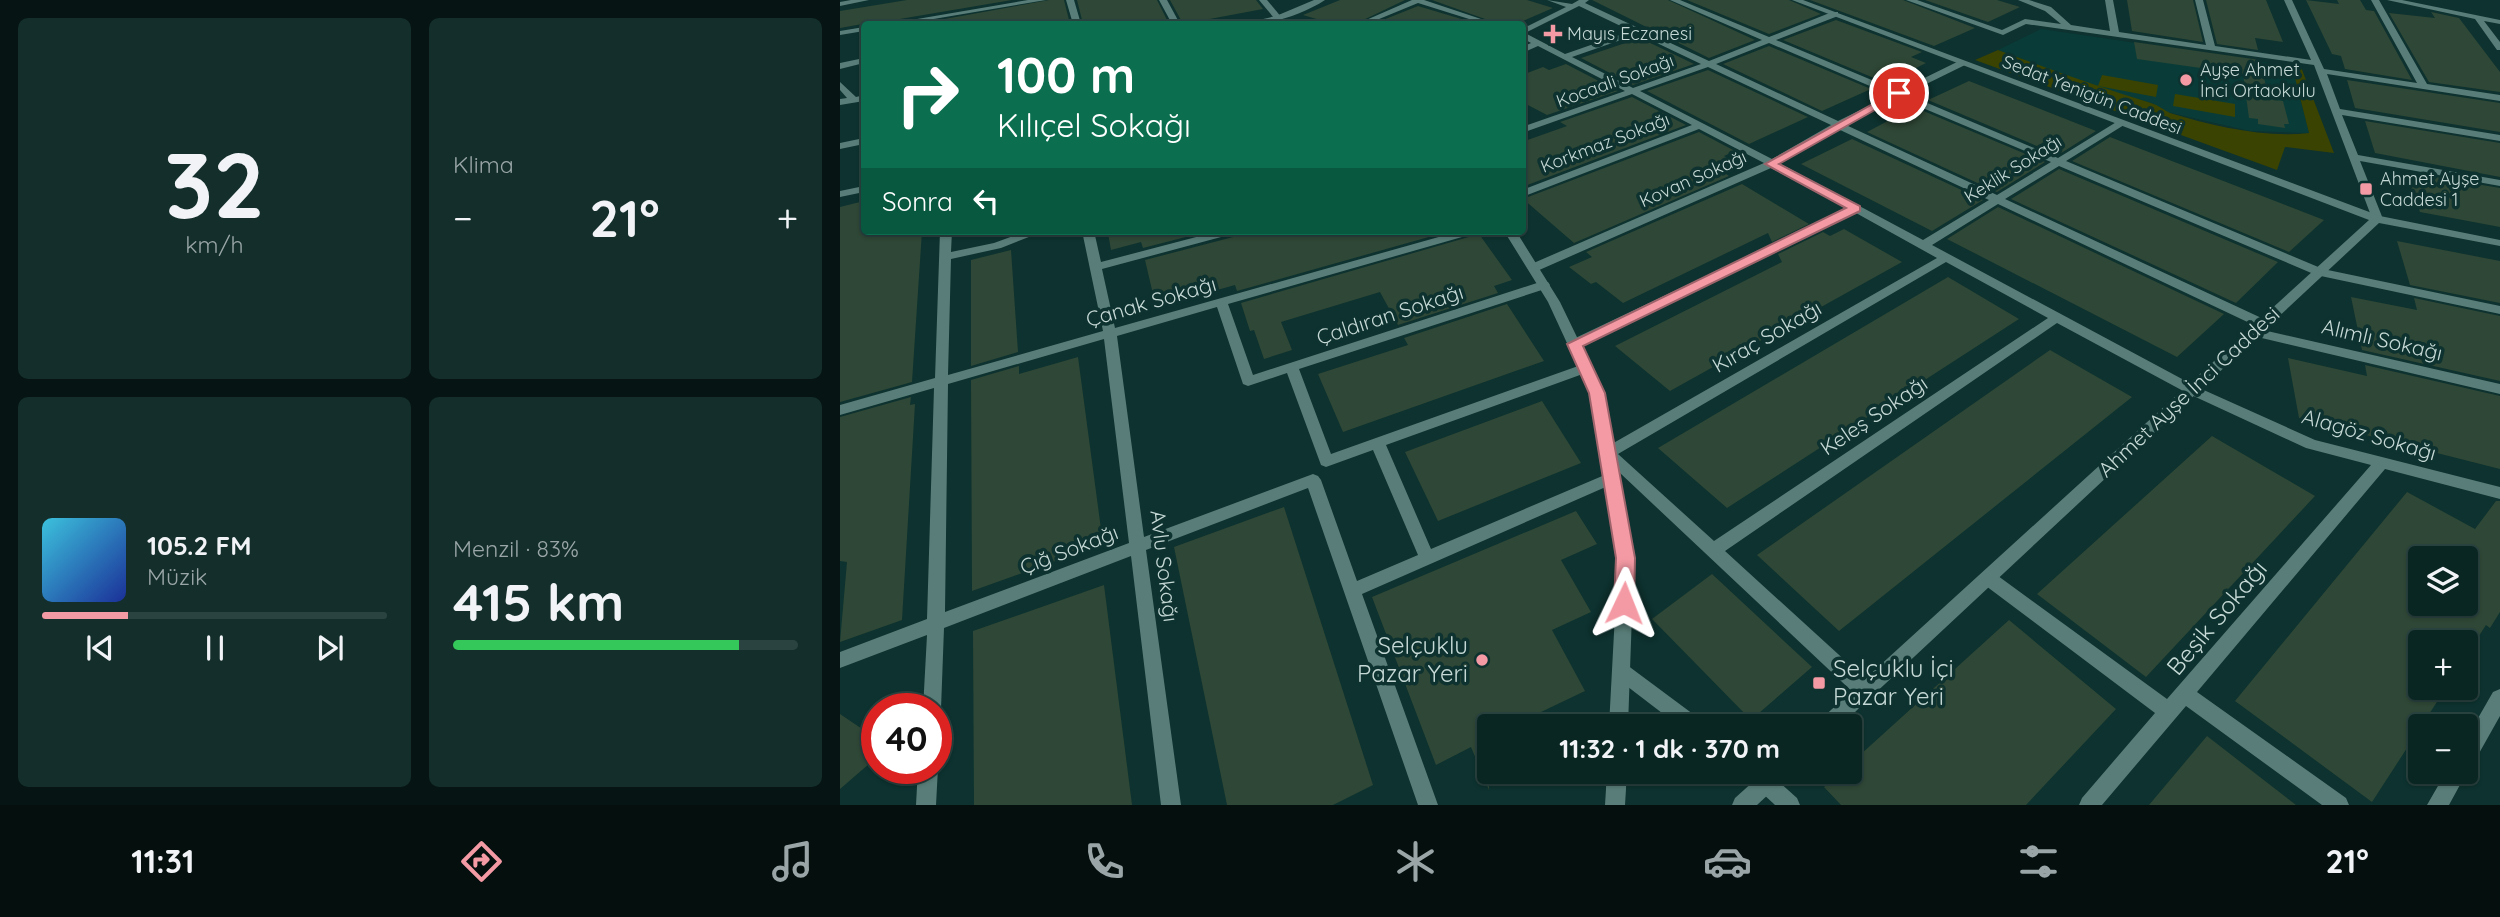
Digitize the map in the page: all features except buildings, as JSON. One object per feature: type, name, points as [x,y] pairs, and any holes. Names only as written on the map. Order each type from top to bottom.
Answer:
[{"type":"street","points":[[840,4],[865,0]]},
{"type":"street","points":[[911,21],[1042,0]]},
{"type":"street","points":[[1070,0],[1075,21]]},
{"type":"street","points":[[1163,0],[1174,21]]},
{"type":"street","points":[[1263,0],[1280,21],[1321,0]]},
{"type":"street","points":[[1368,21],[1417,0],[1482,21]]},
{"type":"street","name":"Alımlı Sokağı","points":[[1551,0],[1578,3],[1996,200],[2259,328],[2500,389]]},
{"type":"street","points":[[1674,0],[2320,272],[2500,310]]},
{"type":"street","name":"Sedat Yenigün Caddesi","points":[[1796,0],[2377,219],[2500,243]]},
{"type":"street","points":[[1910,0],[2003,33],[2025,20],[2211,48],[2424,87],[2500,98]]},
{"type":"street","points":[[2022,0],[2048,9],[2069,27]]},
{"type":"street","points":[[2109,0],[2115,34]]},
{"type":"street","points":[[2199,0],[2211,48]]},
{"type":"street","points":[[2288,0],[2319,67],[2377,219]]},
{"type":"street","points":[[2375,0],[2424,87]]},
{"type":"street","points":[[2391,0],[2500,22]]},
{"type":"street","points":[[1526,31],[1578,3]]},
{"type":"street","name":"Kocaali Sokağı","points":[[1526,129],[1709,64],[1835,14]]},
{"type":"street","points":[[2478,18],[2500,48]]},
{"type":"street","points":[[1471,21],[1475,19]]},
{"type":"street","points":[[840,33],[861,30]]},
{"type":"street","points":[[1567,57],[1639,32]]},
{"type":"street","name":"Alagöz Sokağı","points":[[1526,35],[1700,125],[2192,390],[2311,444],[2500,493]]},
{"type":"street","points":[[1526,49],[1539,42]]},
{"type":"street","points":[[840,66],[861,62]]},
{"type":"street","name":"Kovan Sokağı","points":[[1533,268],[1771,164],[1838,125],[1962,63]]},
{"type":"street","points":[[840,85],[859,99]]},
{"type":"street","points":[[840,102],[859,99]]},
{"type":"street","points":[[2336,111],[2500,138]]},
{"type":"street","name":"Keklik Sokağı","points":[[1924,245],[2121,123]]},
{"type":"street","name":"Korkmaz Sokağı","points":[[1526,192],[1700,125]]},
{"type":"street","points":[[840,146],[861,142]]},
{"type":"street","points":[[2354,157],[2500,183]]},
{"type":"street","points":[[840,194],[861,190]]},
{"type":"street","points":[[1574,344],[1856,209]]},
{"type":"street","name":"Ahmet Ayşe İnci Caddesi","points":[[1841,714],[2377,219]]},
{"type":"street","points":[[933,693],[937,625],[940,381],[946,235]]},
{"type":"street","points":[[945,257],[996,246],[1027,235]]},
{"type":"street","name":"Avlu Sokağı","points":[[1089,235],[1110,333],[1171,805]]},
{"type":"street","points":[[1096,267],[1217,235]]},
{"type":"street","name":"Çanak Sokağı","points":[[840,410],[1458,235]]},
{"type":"street","points":[[1512,235],[1544,285],[1597,393],[1626,558],[1619,714]]},
{"type":"street","name":"Kıraç Sokağı","points":[[1608,453],[1947,257]]},
{"type":"street","name":"Çaldıran Sokağı","points":[[1222,302],[1248,381],[1544,285]]},
{"type":"street","name":"Keleş Sokağı","points":[[1713,551],[2057,317]]},
{"type":"street","points":[[1292,367],[1326,461]]},
{"type":"street","points":[[1428,805],[1313,480],[1326,461],[1586,368]]},
{"type":"street","points":[[1378,443],[1427,558]]},
{"type":"street","points":[[1608,453],[1865,691]]},
{"type":"street","name":"Beşik Sokağı","points":[[2089,805],[2382,462]]},
{"type":"street","points":[[1352,591],[1612,478]]},
{"type":"street","name":"Çığ Sokağı","points":[[840,660],[1313,480]]},
{"type":"street","points":[[1988,578],[2169,712]]},
{"type":"street","points":[[1621,671],[1678,714]]},
{"type":"street","points":[[2184,694],[2339,805]]},
{"type":"street","points":[[2478,736],[2500,698]]},
{"type":"street","points":[[926,805],[927,784]]},
{"type":"street","points":[[1615,805],[1616,784]]},
{"type":"street","points":[[1742,805],[1759,784]]},
{"type":"street","points":[[1773,784],[1790,805]]},
{"type":"street","points":[[2437,805],[2450,784]]},
{"type":"shaded area","name":"Ayşe Ahmet İnci Ortaokulu","points":[[2041,29],[2292,66],[2309,133],[2250,131],[2167,112],[2154,104],[2083,83],[1998,50]]},
{"type":"green space","points":[[1998,50],[2154,104],[2170,113],[2221,126],[2274,134],[2309,133],[2292,66],[2301,67],[2334,153],[2285,147],[2277,170],[1975,60]]},
{"type":"green space","points":[[2102,75],[2158,85],[2156,97],[2098,86]]},
{"type":"green space","points":[[2175,94],[2235,104],[2235,117],[2173,106]]},
{"type":"place","name":"Mayıs Eczanesi","points":[[1553,34]]},
{"type":"place","name":"Ayşe Ahmet İnci Ortaokulu","points":[[2186,80]]},
{"type":"place","name":"Ahmet Ayşe Caddesi 1","points":[[2366,189]]},
{"type":"place","name":"Selçuklu Pazar Yeri","points":[[1482,660]]},
{"type":"place","name":"Selçuklu İçi Pazar Yeri","points":[[1819,683]]},
{"type":"route","points":[[1624,603],[1626,558],[1597,393],[1574,344],[1856,209],[1771,164],[1899,93]]}]
